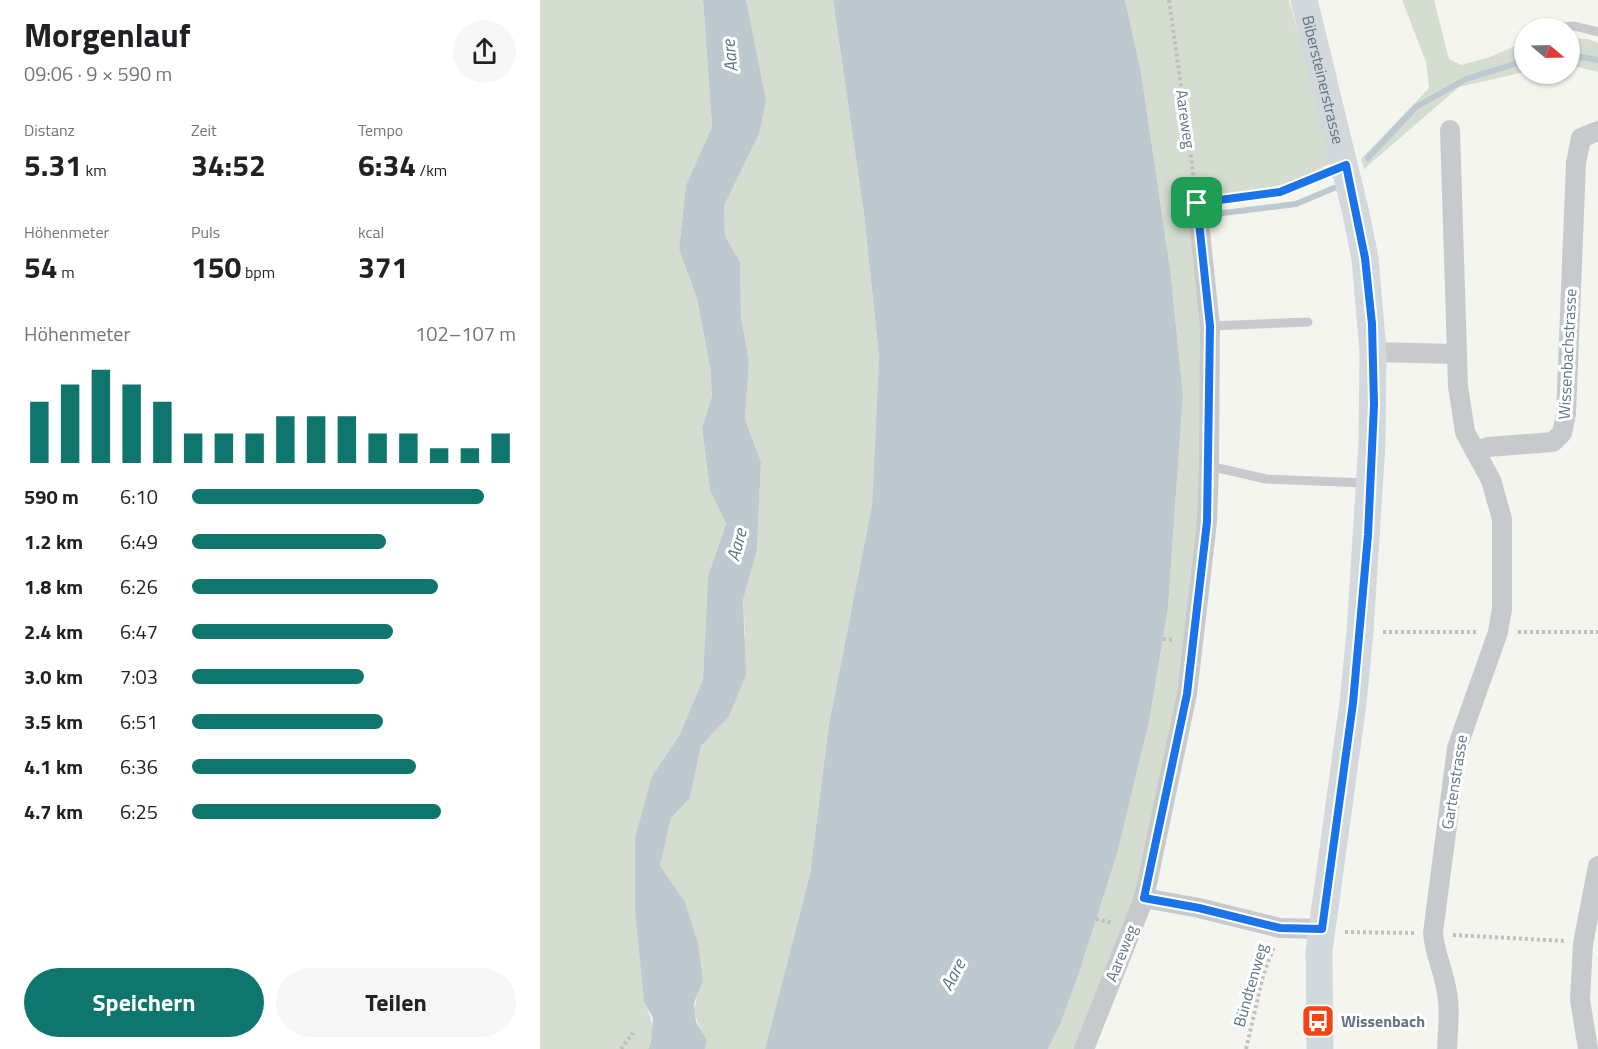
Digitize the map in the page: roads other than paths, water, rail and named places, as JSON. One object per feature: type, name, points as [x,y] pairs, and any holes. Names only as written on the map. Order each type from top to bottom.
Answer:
[{"type":"street","name":"Bibersteinerstrasse","points":[[1304,0],[1345,162],[1365,258],[1373,352],[1370,483],[1353,703],[1322,929],[1318,978],[1320,1049]]},
{"type":"street","points":[[1450,130],[1456,354],[1465,432],[1475,451]]},
{"type":"street","name":"Wissenbachstrasse","points":[[1475,451],[1488,447],[1553,442],[1562,433],[1566,414],[1576,163],[1581,138],[1598,131]]},
{"type":"street","name":"Aareweg","points":[[1084,1049],[1144,898],[1187,694],[1207,522],[1209,466],[1210,326],[1197,203]]},
{"type":"street","points":[[1373,352],[1456,354]]},
{"type":"street","name":"Gartenstrasse","points":[[1447,1049],[1449,1003],[1445,982],[1435,956],[1433,933],[1457,748],[1498,632],[1502,609],[1502,519],[1491,480],[1475,451]]},
{"type":"street","points":[[1588,1049],[1580,1000],[1583,944],[1598,866]]},
{"type":"street","points":[[1144,898],[1199,908],[1280,928],[1322,929]]},
{"type":"lane","points":[[1580,28],[1598,32]]},
{"type":"lane","points":[[1210,326],[1308,322]]},
{"type":"lane","points":[[1209,466],[1266,479],[1370,483]]},
{"type":"water","name":"Aare","points":[[703,0],[746,0],[766,101],[759,134],[724,206],[725,236],[740,262],[741,316],[749,362],[745,419],[761,462],[757,550],[743,600],[746,675],[729,716],[701,746],[690,798],[671,818],[660,866],[685,902],[698,944],[703,981],[694,1003],[696,1022],[707,1040],[705,1049],[648,1049],[651,1042],[653,1018],[644,1002],[635,909],[635,838],[652,776],[679,736],[703,679],[708,576],[726,524],[710,490],[702,428],[712,396],[710,367],[697,299],[679,249],[686,185],[712,127]]},
{"type":"water","name":"Aare","points":[[833,0],[1125,0],[1141,72],[1170,268],[1183,394],[1168,608],[1149,722],[1117,854],[1078,976],[1060,1025],[1048,1049],[765,1049],[810,874],[829,724],[872,505],[879,357],[864,214]]},
{"type":"waterway","name":"Wissenbach","points":[[1580,57],[1598,60]]},
{"type":"waterway","name":"Wissenbach","points":[[1368,158],[1416,107],[1466,79],[1514,64]]},
{"type":"waterway","name":"Wissenbach","points":[[1207,215],[1296,204],[1334,188]]},
{"type":"place","name":"Wissenbach","points":[[1318,1021]]}]
